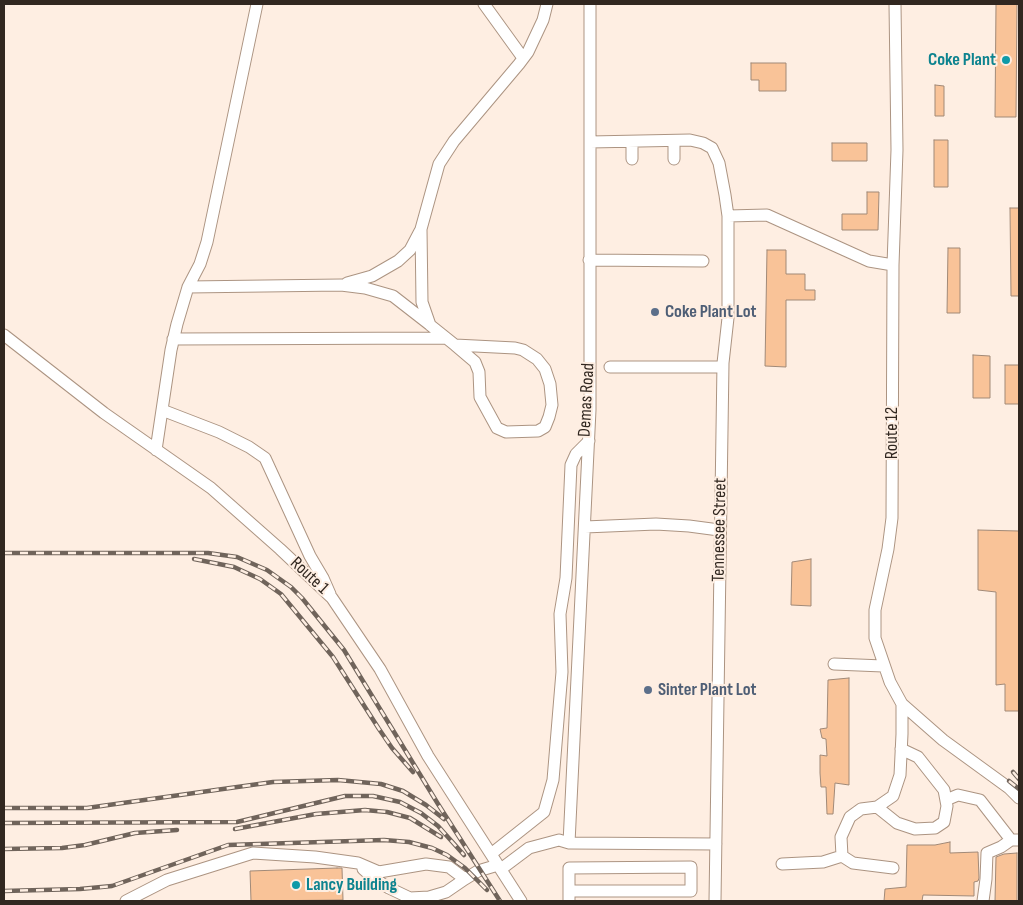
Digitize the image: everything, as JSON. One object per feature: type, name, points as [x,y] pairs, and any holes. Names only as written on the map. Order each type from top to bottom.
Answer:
[{"type":"street","points":[[156,450],[174,339],[188,287],[200,264],[207,242],[257,4]]},
{"type":"street","points":[[484,4],[523,58]]},
{"type":"street","points":[[341,285],[372,276],[398,261],[410,250],[425,218],[436,174],[444,155],[523,58],[536,38],[547,4]]},
{"type":"street","name":"Demas Road","points":[[492,854],[544,812],[553,780],[562,672],[560,614],[566,578],[571,466],[576,454],[589,441],[590,4]]},
{"type":"street","name":"Route 12","points":[[895,4],[897,150],[893,265],[892,518],[888,550],[877,594],[874,622],[875,638],[883,666],[902,704],[943,740],[1009,788],[1019,798]]},
{"type":"street","name":"Tennessee Street","points":[[674,141],[690,140],[703,143],[712,148],[719,163],[728,216],[728,327],[723,367],[719,530],[715,901]]},
{"type":"street","points":[[590,142],[674,141],[674,159]]},
{"type":"street","points":[[632,142],[632,159]]},
{"type":"street","points":[[728,216],[767,214],[869,261],[893,265]]},
{"type":"street","points":[[421,229],[422,302],[430,325]]},
{"type":"street","points":[[589,260],[703,260]]},
{"type":"street","points":[[174,339],[450,342],[515,348],[523,350],[537,359],[545,369],[550,384],[552,405],[550,418],[545,427],[538,431],[506,432],[497,428],[480,397],[478,366],[475,362],[450,342],[430,325],[393,296],[376,290],[341,285],[188,287]]},
{"type":"street","name":"Route 1","points":[[4,335],[64,383],[211,488],[332,598],[380,669],[428,756],[521,901]]},
{"type":"street","points":[[610,367],[723,367]]},
{"type":"street","points":[[162,410],[219,432],[250,447],[265,458],[332,598]]},
{"type":"street","points":[[569,843],[589,441]]},
{"type":"street","points":[[585,526],[656,524],[719,530]]},
{"type":"street","points":[[834,664],[883,666]]},
{"type":"street","points":[[842,856],[841,837],[850,818],[861,809],[877,807],[893,796],[900,775],[902,704]]},
{"type":"street","points":[[877,807],[897,823],[915,829],[935,828],[944,822],[947,806],[944,790],[918,757],[901,750]]},
{"type":"street","points":[[946,800],[958,795],[980,800],[1015,840],[986,853],[986,879],[983,901]]},
{"type":"street","points":[[358,863],[373,878],[407,899],[428,897],[446,892],[478,871],[500,867],[529,848],[558,840],[569,843],[716,844]]},
{"type":"street","points":[[126,901],[167,880],[253,853],[315,857],[358,863],[379,872],[426,864],[449,867],[465,879]]},
{"type":"street","points":[[782,864],[823,862],[842,856],[853,863],[893,868]]},
{"type":"street","points":[[691,867],[691,896],[569,896],[569,868],[691,867]]},
{"type":"building","name":"Coke Plant","points":[[996,4],[1017,4],[1016,117],[995,117]]},
{"type":"building","points":[[751,63],[786,63],[786,91],[759,91],[759,80],[751,80]]},
{"type":"building","points":[[935,85],[944,86],[944,116],[935,116]]},
{"type":"building","points":[[934,140],[948,140],[948,187],[934,187]]},
{"type":"building","points":[[832,143],[867,143],[867,161],[832,161]]},
{"type":"building","points":[[867,192],[879,192],[878,230],[842,230],[842,214],[867,214]]},
{"type":"building","points":[[1010,208],[1019,208],[1019,296],[1011,296]]},
{"type":"building","points":[[948,248],[960,248],[960,313],[947,313]]},
{"type":"building","points":[[767,250],[786,250],[786,274],[805,274],[805,290],[815,290],[815,300],[786,300],[786,367],[765,366]]},
{"type":"building","points":[[973,355],[990,356],[990,398],[973,398]]},
{"type":"building","points":[[1005,365],[1019,365],[1019,404],[1005,404]]},
{"type":"building","points":[[978,530],[1019,531],[1019,711],[1005,711],[1005,684],[996,685],[996,592],[978,590]]},
{"type":"building","points":[[811,559],[811,606],[791,605],[792,562]]},
{"type":"building","points":[[849,678],[849,785],[835,783],[833,814],[827,814],[826,787],[821,787],[820,773],[820,755],[827,756],[826,739],[822,738],[820,729],[827,728],[828,680]]},
{"type":"building","points":[[950,842],[950,853],[978,852],[979,878],[978,881],[974,882],[974,896],[923,895],[922,901],[884,901],[885,889],[906,887],[907,845],[935,845]]},
{"type":"building","points":[[1017,853],[1017,901],[995,901],[996,857]]},
{"type":"building","name":"Lancy Building","points":[[342,868],[343,900],[251,901],[250,871]]},
{"type":"railway","points":[[4,553],[208,553],[237,557],[267,570],[291,587],[302,598],[344,650],[500,901]]},
{"type":"railway","points":[[194,559],[234,567],[260,579],[281,594],[333,657],[392,748],[413,772]]},
{"type":"railway","points":[[1013,772],[1019,779]]},
{"type":"railway","points":[[4,808],[87,808],[273,782],[338,780],[381,784],[403,791],[444,819]]},
{"type":"railway","points":[[1009,781],[1019,789]]},
{"type":"railway","points":[[4,823],[237,822],[345,796],[373,796],[400,802],[421,813],[438,826],[464,855]]},
{"type":"railway","points":[[235,829],[316,814],[365,810],[387,812],[410,818],[441,837]]},
{"type":"railway","points":[[4,849],[62,848],[85,845],[135,833],[177,830]]},
{"type":"railway","points":[[4,891],[80,889],[112,886],[228,845],[384,840],[409,842],[432,848],[447,855],[465,868],[487,890]]},
{"type":"place","name":"Coke Plant","points":[[1006,60]]},
{"type":"place","name":"Coke Plant Lot","points":[[655,312]]},
{"type":"place","name":"Sinter Plant Lot","points":[[648,690]]},
{"type":"place","name":"Lancy Building","points":[[296,885]]}]
